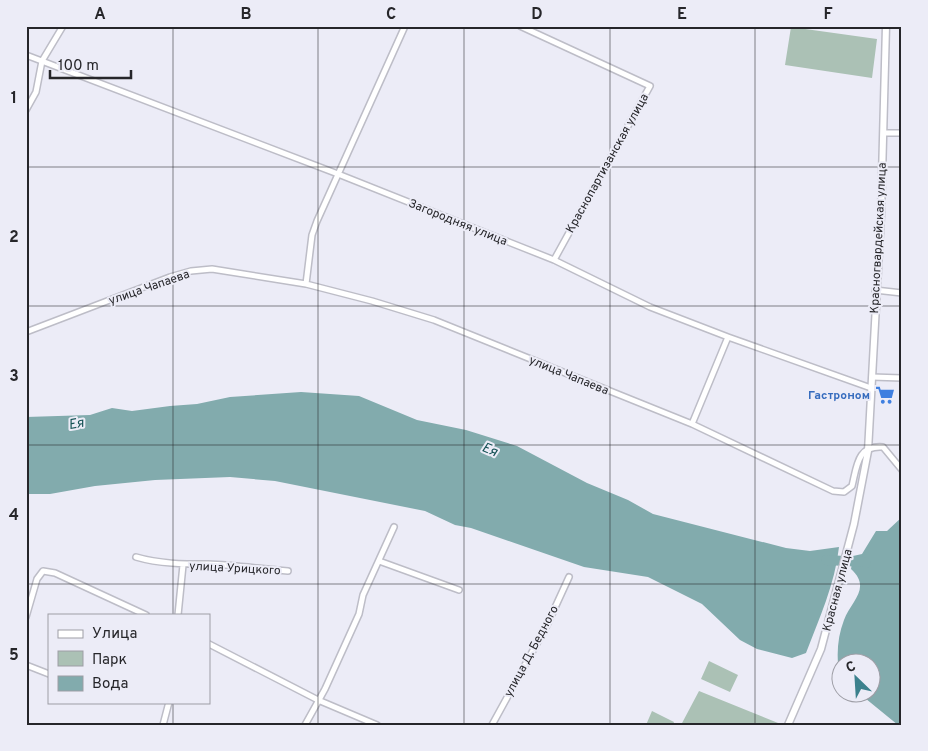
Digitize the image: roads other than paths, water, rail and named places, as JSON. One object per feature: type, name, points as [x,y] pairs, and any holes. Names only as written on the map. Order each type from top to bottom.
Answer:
[{"type":"street","points":[[26,110],[36,92],[42,61],[63,26]]},
{"type":"street","points":[[306,284],[312,235],[405,26]]},
{"type":"street","name":"Краснопартизанская улица","points":[[520,26],[650,86],[554,260]]},
{"type":"street","name":"Красногвардейская улица","points":[[868,451],[875,290],[881,214],[886,26]]},
{"type":"street","name":"Загородняя улица","points":[[26,54],[338,174],[554,260],[650,307],[728,338],[871,388]]},
{"type":"street","points":[[884,133],[902,133]]},
{"type":"street","name":"улица Чапаева","points":[[26,332],[170,277],[191,271],[212,269],[306,284],[372,301],[434,320],[692,424],[833,490],[844,492],[852,486],[858,460],[862,454],[868,451]]},
{"type":"street","points":[[875,290],[902,293]]},
{"type":"street","points":[[692,424],[728,338]]},
{"type":"street","points":[[872,377],[902,378]]},
{"type":"street","points":[[868,451],[874,446],[884,447],[902,470]]},
{"type":"street","name":"Красная улица","points":[[788,725],[821,649],[854,524],[868,451]]},
{"type":"street","points":[[305,725],[359,614],[363,595],[394,527]]},
{"type":"street","name":"улица Урицкого","points":[[136,557],[154,562],[182,565],[208,564],[288,571]]},
{"type":"street","points":[[379,561],[459,590]]},
{"type":"street","name":"улица Урицкого","points":[[178,614],[182,565]]},
{"type":"street","points":[[26,617],[38,579],[44,571],[55,573],[144,614]]},
{"type":"street","name":"улица Д. Бедного","points":[[492,725],[547,625],[568,577]]},
{"type":"street","points":[[210,645],[318,700],[378,725]]},
{"type":"street","points":[[26,665],[48,674]]},
{"type":"street","points":[[163,725],[168,704]]},
{"type":"water","points":[[301,392],[359,396],[417,420],[466,430],[517,446],[587,483],[628,500],[653,514],[786,548],[810,551],[839,547],[830,588],[806,653],[792,658],[757,649],[740,640],[702,604],[648,577],[584,567],[471,528],[455,525],[425,511],[275,481],[230,477],[155,480],[95,486],[50,494],[26,494],[26,417],[90,415],[112,408],[132,411],[197,404],[230,397]]},
{"type":"water","points":[[902,517],[902,725],[898,725],[872,704],[880,704],[880,654],[838,654],[844,620],[860,588],[860,582],[851,569],[853,556],[862,554],[876,531],[887,531]]},
{"type":"waterway","name":"Ея","points":[[826,560],[866,563]]},
{"type":"place","name":"Гастроном","points":[[885,395]]}]
